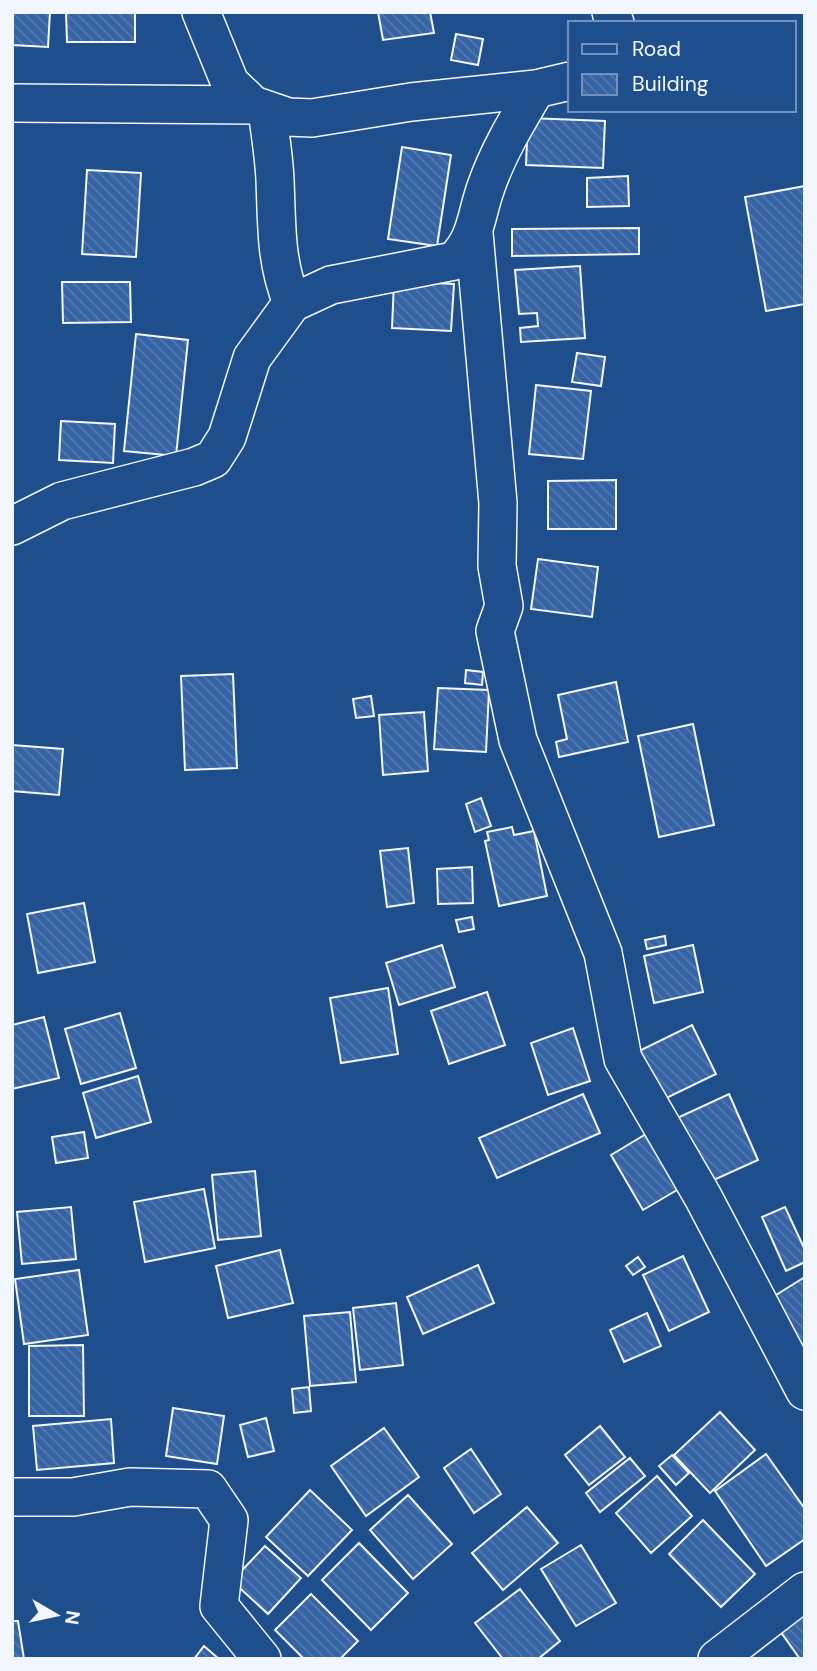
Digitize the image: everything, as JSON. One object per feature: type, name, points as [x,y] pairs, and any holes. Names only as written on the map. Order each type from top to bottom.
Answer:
[{"type":"street","points":[[201,12],[230,83],[260,108],[275,178],[275,236],[283,281],[292,303]]},
{"type":"street","points":[[12,103],[260,108],[288,117],[312,118],[411,102],[553,85]]},
{"type":"street","points":[[12,526],[62,501],[194,467],[213,459],[235,419],[252,358],[292,303],[331,285],[454,261],[466,249],[474,233],[485,188],[500,154],[553,85]]},
{"type":"street","points":[[474,233],[498,503],[497,566],[504,606],[495,631],[518,740],[603,953],[623,1059],[703,1197],[805,1391]]},
{"type":"street","points":[[12,1497],[74,1497],[130,1487],[208,1489],[229,1520],[219,1606],[262,1659]]},
{"type":"street","points":[[717,1659],[805,1591]]},
{"type":"building","points":[[12,12],[50,12],[48,47],[12,45]]},
{"type":"building","points":[[66,12],[135,12],[135,42],[67,42]]},
{"type":"building","points":[[378,12],[430,12],[434,33],[383,40]]},
{"type":"building","points":[[456,34],[483,39],[478,65],[451,60]]},
{"type":"building","points":[[528,118],[605,121],[603,168],[526,165]]},
{"type":"building","points":[[402,147],[451,155],[437,246],[388,239]]},
{"type":"building","points":[[87,170],[141,173],[136,257],[82,254]]},
{"type":"building","points":[[628,176],[629,206],[587,207],[587,178]]},
{"type":"building","points":[[805,186],[805,304],[766,311],[745,197]]},
{"type":"building","points":[[639,228],[639,254],[512,256],[512,229]]},
{"type":"building","points":[[580,266],[585,338],[521,342],[520,328],[538,326],[537,313],[519,314],[515,270]]},
{"type":"building","points":[[394,281],[454,284],[451,331],[392,328]]},
{"type":"building","points":[[62,282],[130,282],[131,322],[63,323]]},
{"type":"building","points":[[136,334],[188,340],[176,456],[124,451]]},
{"type":"building","points":[[577,353],[605,357],[601,386],[572,382]]},
{"type":"building","points":[[536,385],[591,391],[583,459],[529,454]]},
{"type":"building","points":[[61,421],[115,424],[113,463],[59,460]]},
{"type":"building","points":[[616,480],[616,529],[548,529],[548,481]]},
{"type":"building","points":[[538,559],[598,567],[592,617],[531,609]]},
{"type":"building","points":[[466,670],[483,672],[482,685],[465,683]]},
{"type":"building","points":[[233,674],[237,768],[185,770],[181,676]]},
{"type":"building","points":[[616,682],[628,742],[559,757],[556,742],[567,739],[558,695]]},
{"type":"building","points":[[438,688],[489,690],[486,752],[434,749]]},
{"type":"building","points":[[371,696],[374,716],[356,718],[353,699]]},
{"type":"building","points":[[424,712],[428,771],[383,775],[379,715]]},
{"type":"building","points":[[693,724],[714,825],[659,837],[638,736]]},
{"type":"building","points":[[12,745],[63,749],[59,795],[12,791]]},
{"type":"building","points":[[481,798],[491,826],[475,832],[466,804]]},
{"type":"building","points":[[512,827],[514,835],[534,831],[547,896],[499,906],[485,841],[489,840],[487,832]]},
{"type":"building","points":[[408,848],[414,903],[387,907],[380,851]]},
{"type":"building","points":[[472,867],[473,903],[438,904],[437,869]]},
{"type":"building","points":[[84,903],[95,962],[38,973],[27,914]]},
{"type":"building","points":[[472,917],[474,929],[459,932],[456,920]]},
{"type":"building","points":[[665,936],[666,945],[647,949],[645,940]]},
{"type":"building","points":[[442,945],[455,987],[399,1005],[386,963]]},
{"type":"building","points":[[693,945],[703,992],[654,1003],[644,956]]},
{"type":"building","points":[[388,988],[398,1054],[341,1063],[330,998]]},
{"type":"building","points":[[487,992],[505,1045],[449,1064],[431,1011]]},
{"type":"building","points":[[120,1013],[136,1068],[81,1084],[65,1029]]},
{"type":"building","points":[[44,1017],[59,1078],[12,1089],[12,1025]]},
{"type":"building","points":[[692,1025],[716,1074],[654,1104],[631,1055]]},
{"type":"building","points":[[573,1028],[590,1081],[548,1095],[531,1043]]},
{"type":"building","points":[[138,1076],[151,1122],[96,1138],[83,1093]]},
{"type":"building","points":[[583,1094],[600,1133],[497,1178],[479,1138]]},
{"type":"building","points":[[729,1094],[758,1160],[705,1184],[675,1119]]},
{"type":"building","points":[[656,1128],[689,1183],[643,1210],[611,1155]]},
{"type":"building","points":[[84,1132],[88,1158],[56,1163],[52,1137]]},
{"type":"building","points":[[255,1171],[261,1236],[218,1240],[212,1175]]},
{"type":"building","points":[[204,1189],[215,1248],[145,1262],[134,1202]]},
{"type":"building","points":[[71,1207],[76,1259],[22,1264],[17,1212]]},
{"type":"building","points":[[785,1207],[805,1250],[805,1262],[786,1271],[762,1217]]},
{"type":"building","points":[[280,1250],[293,1303],[228,1318],[216,1266]]},
{"type":"building","points":[[683,1256],[709,1312],[669,1331],[643,1275]]},
{"type":"building","points":[[638,1257],[645,1267],[633,1275],[626,1266]]},
{"type":"building","points":[[478,1265],[494,1303],[423,1334],[407,1297]]},
{"type":"building","points":[[79,1270],[88,1335],[24,1344],[15,1279]]},
{"type":"building","points":[[805,1277],[805,1343],[800,1346],[771,1298]]},
{"type":"building","points":[[396,1303],[403,1365],[360,1370],[353,1308]]},
{"type":"building","points":[[350,1312],[356,1382],[310,1386],[304,1316]]},
{"type":"building","points":[[647,1313],[661,1346],[624,1362],[610,1330]]},
{"type":"building","points":[[83,1345],[84,1416],[29,1416],[29,1346]]},
{"type":"building","points":[[309,1387],[311,1411],[294,1413],[292,1389]]},
{"type":"building","points":[[173,1408],[224,1416],[217,1464],[166,1456]]},
{"type":"building","points":[[720,1412],[755,1450],[710,1493],[674,1455]]},
{"type":"building","points":[[266,1418],[274,1451],[248,1457],[240,1425]]},
{"type":"building","points":[[111,1419],[114,1463],[37,1470],[33,1426]]},
{"type":"building","points":[[600,1426],[625,1457],[589,1485],[565,1455]]},
{"type":"building","points":[[384,1428],[419,1477],[366,1516],[331,1466]]},
{"type":"building","points":[[471,1449],[501,1494],[474,1513],[444,1468]]},
{"type":"building","points":[[766,1454],[805,1509],[805,1539],[766,1566],[715,1491]]},
{"type":"building","points":[[672,1455],[689,1473],[676,1485],[659,1466]]},
{"type":"building","points":[[630,1458],[645,1476],[600,1512],[586,1493]]},
{"type":"building","points":[[657,1476],[692,1516],[651,1553],[616,1513]]},
{"type":"building","points":[[310,1490],[352,1530],[308,1576],[266,1537]]},
{"type":"building","points":[[408,1495],[452,1544],[413,1579],[370,1530]]},
{"type":"building","points":[[527,1507],[558,1543],[503,1590],[472,1553]]},
{"type":"building","points":[[703,1520],[755,1574],[721,1607],[669,1554]]},
{"type":"building","points":[[359,1543],[408,1593],[371,1630],[322,1580]]},
{"type":"building","points":[[581,1545],[616,1603],[576,1626],[541,1569]]},
{"type":"building","points":[[265,1546],[301,1578],[268,1614],[232,1581]]},
{"type":"building","points":[[520,1589],[560,1641],[538,1659],[503,1659],[475,1623]]},
{"type":"building","points":[[311,1594],[358,1641],[340,1659],[304,1659],[275,1630]]},
{"type":"building","points":[[805,1603],[805,1659],[800,1659],[775,1624]]},
{"type":"building","points":[[12,1621],[18,1621],[24,1659],[12,1659]]},
{"type":"building","points":[[204,1646],[219,1659],[194,1659]]}]
